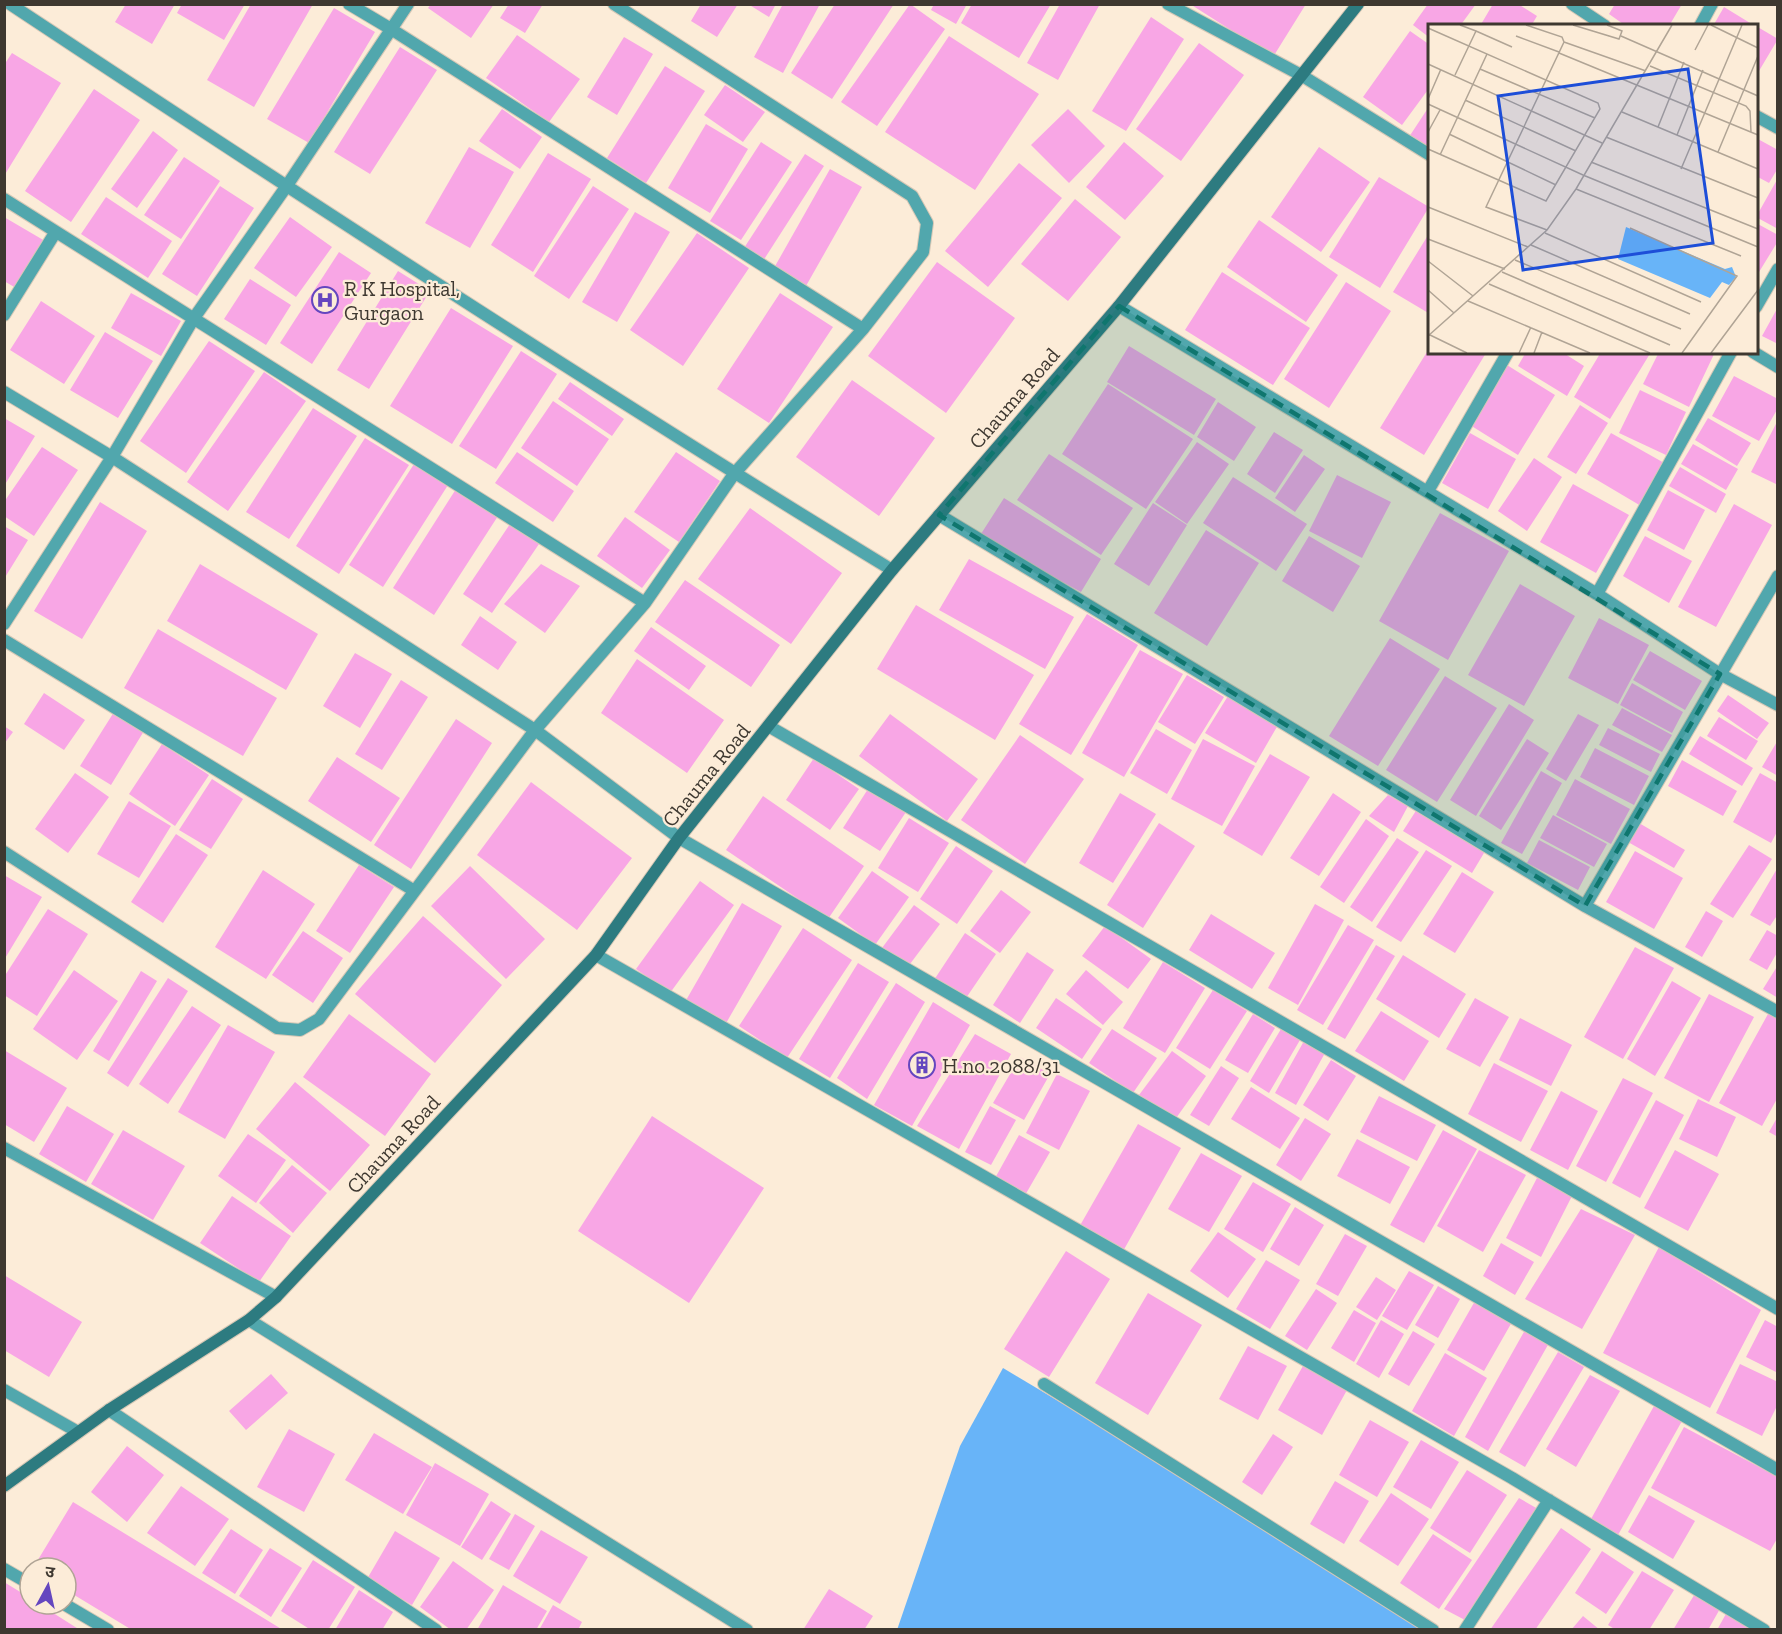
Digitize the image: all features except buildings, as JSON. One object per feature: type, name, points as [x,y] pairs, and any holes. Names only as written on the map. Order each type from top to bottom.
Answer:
[{"type":"street","points":[[10,4],[286,187],[734,474],[892,570]]},
{"type":"street","points":[[349,4],[863,329]]},
{"type":"street","points":[[4,624],[112,457],[194,318],[286,187],[408,4]]},
{"type":"street","points":[[4,852],[277,1028],[300,1030],[319,1019],[413,890],[535,730],[645,603],[734,474],[863,329],[923,252],[927,223],[912,196],[614,4]]},
{"type":"street","points":[[1168,4],[1301,75],[1428,154]]},
{"type":"street","name":"Chauma Road","points":[[4,1486],[109,1410],[249,1320],[276,1298],[596,955],[680,838],[892,570],[1119,306],[1358,4]]},
{"type":"street","points":[[1572,4],[1602,24]]},
{"type":"street","points":[[1701,24],[1712,4]]},
{"type":"street","points":[[1758,117],[1778,128]]},
{"type":"street","points":[[4,199],[645,603]]},
{"type":"street","points":[[4,315],[56,232]]},
{"type":"street","points":[[1758,304],[1778,269]]},
{"type":"street","points":[[1119,306],[1597,594],[1720,674],[1778,705]]},
{"type":"street","points":[[1428,491],[1507,354]]},
{"type":"street","points":[[1597,594],[1730,354]]},
{"type":"street","points":[[1756,354],[1778,368]]},
{"type":"street","points":[[4,392],[112,457],[535,730],[680,838],[1778,1470]]},
{"type":"street","points":[[939,515],[1585,906],[1778,1012]]},
{"type":"street","points":[[1585,906],[1778,576]]},
{"type":"street","points":[[4,640],[413,890]]},
{"type":"street","points":[[770,727],[1778,1309]]},
{"type":"street","points":[[596,955],[1548,1500],[1764,1629]]},
{"type":"street","points":[[4,1148],[276,1298]]},
{"type":"street","points":[[249,1320],[747,1629]]},
{"type":"street","points":[[1044,1384],[1433,1629]]},
{"type":"street","points":[[4,1390],[78,1432]]},
{"type":"street","points":[[109,1410],[436,1629]]},
{"type":"street","points":[[1465,1629],[1548,1500]]},
{"type":"street","points":[[4,1569],[18,1577]]},
{"type":"street","points":[[78,1612],[108,1629]]},
{"type":"highlighted area","points":[[1119,306],[1720,674],[1585,906],[939,515]]},
{"type":"water","points":[[1003,1368],[1440,1629],[897,1630],[960,1446]]},
{"type":"place","name":"R K Hospital, Gurgaon","points":[[325,300]]},
{"type":"place","name":"H.no.2088/31","points":[[922,1065]]}]
